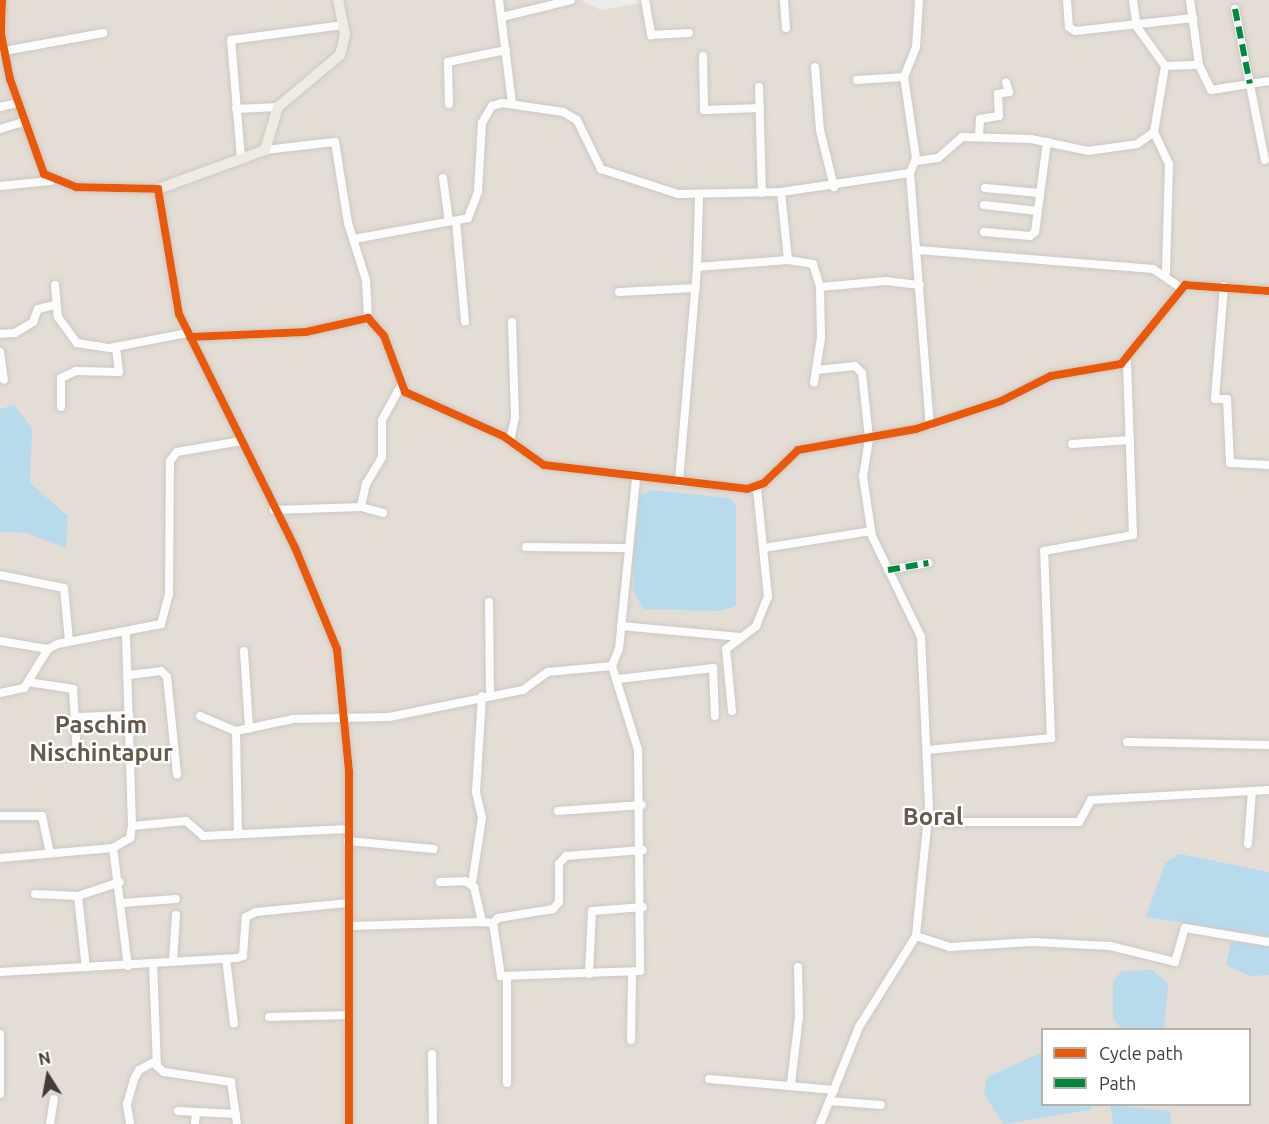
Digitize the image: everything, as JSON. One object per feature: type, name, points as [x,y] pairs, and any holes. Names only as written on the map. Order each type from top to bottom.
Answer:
[{"type":"main road","points":[[158,189],[265,150],[278,107],[340,55],[344,25],[338,0]]},
{"type":"street","points":[[499,0],[512,103]]},
{"type":"street","points":[[502,17],[571,0]]},
{"type":"street","points":[[645,0],[651,35],[689,33]]},
{"type":"street","points":[[784,0],[786,28]]},
{"type":"street","points":[[920,0],[916,47],[904,77],[916,161],[910,173],[918,250],[930,425]]},
{"type":"street","points":[[1068,0],[1070,27],[1075,31],[1137,27],[1193,18]]},
{"type":"street","points":[[1133,0],[1137,27],[1165,66],[1154,132],[1169,164],[1166,272]]},
{"type":"street","points":[[1190,0],[1199,65],[1210,89],[1269,81]]},
{"type":"street","points":[[1,6],[4,51],[17,103],[23,122],[51,181]]},
{"type":"street","points":[[1234,9],[1265,160]]},
{"type":"street","points":[[241,158],[231,40],[344,25]]},
{"type":"street","points":[[4,51],[102,33]]},
{"type":"street","points":[[449,104],[448,62],[506,50]]},
{"type":"street","points":[[703,56],[704,110],[760,108]]},
{"type":"street","points":[[1165,66],[1199,65]]},
{"type":"street","points":[[815,67],[820,130],[834,187]]},
{"type":"street","points":[[857,80],[904,77]]},
{"type":"street","points":[[979,137],[980,119],[999,116],[998,94],[1008,92],[1006,82]]},
{"type":"street","points":[[759,87],[762,193]]},
{"type":"street","points":[[0,107],[17,103]]},
{"type":"street","points":[[354,239],[468,218],[475,207],[485,112],[512,103],[556,109],[577,120],[590,154],[610,175],[699,197],[834,187],[910,173]]},
{"type":"street","points":[[236,110],[278,107]]},
{"type":"street","points":[[0,129],[23,122]]},
{"type":"street","points":[[916,161],[944,155],[959,138],[979,137],[1047,142],[1083,150],[1114,149],[1145,141],[1154,132]]},
{"type":"street","points":[[265,150],[335,142],[354,239],[366,280],[368,318],[384,336],[400,387],[382,420],[382,457],[366,484],[361,507]]},
{"type":"street","points":[[984,232],[1030,236],[1038,211],[1047,142]]},
{"type":"street","points":[[443,178],[453,221],[465,322]]},
{"type":"street","points":[[0,186],[51,181],[158,189],[175,298],[188,335],[274,510],[337,649],[346,717],[347,903],[350,926],[349,1124]]},
{"type":"street","points":[[985,188],[1040,193]]},
{"type":"street","points":[[781,192],[788,260]]},
{"type":"street","points":[[679,482],[696,288],[699,197]]},
{"type":"street","points":[[984,205],[1038,211]]},
{"type":"street","points":[[918,250],[968,250],[1166,272],[1180,287],[1224,286],[1269,291]]},
{"type":"street","points":[[697,267],[788,260],[813,264],[820,287],[817,370],[814,382]]},
{"type":"street","points":[[820,287],[886,281],[920,285]]},
{"type":"street","points":[[55,285],[56,305],[73,341],[116,347],[188,335],[306,332],[368,318]]},
{"type":"street","points":[[1224,286],[1215,399],[1227,399],[1230,463],[1269,465]]},
{"type":"street","points":[[927,750],[1051,738],[1044,551],[1133,535],[1127,362],[1180,287]]},
{"type":"street","points":[[619,292],[696,288]]},
{"type":"street","points":[[0,334],[15,333],[33,322],[38,309],[56,305]]},
{"type":"street","points":[[510,441],[515,417],[512,322]]},
{"type":"street","points":[[61,407],[60,378],[76,371],[119,372],[116,347]]},
{"type":"street","points":[[0,352],[4,380]]},
{"type":"street","points":[[757,488],[792,452],[869,439],[930,425],[1001,401],[1051,376],[1127,362]]},
{"type":"street","points":[[817,370],[859,367],[869,439],[863,476],[871,531],[921,637],[928,822],[914,913],[916,936],[859,1028],[820,1124]]},
{"type":"street","points":[[400,387],[510,441],[558,470],[757,488]]},
{"type":"street","points":[[1072,444],[1130,440]]},
{"type":"street","points":[[0,641],[48,650],[69,641],[161,624],[166,616],[170,461],[177,452],[241,441]]},
{"type":"street","points":[[507,978],[632,974],[643,965],[642,805],[638,750],[618,679],[612,666],[621,626],[626,548],[636,478]]},
{"type":"street","points":[[732,711],[725,655],[765,613],[764,548],[757,488]]},
{"type":"street","points":[[274,510],[361,507],[383,513]]},
{"type":"street","points":[[764,548],[871,531]]},
{"type":"street","points":[[526,547],[626,548]]},
{"type":"street","points":[[888,570],[928,563]]},
{"type":"street","points":[[0,575],[64,588],[69,641]]},
{"type":"street","points":[[482,922],[472,883],[482,818],[476,796],[486,695],[489,602]]},
{"type":"street","points":[[621,626],[740,637]]},
{"type":"street","points":[[0,858],[113,848],[130,838],[132,826],[126,632]]},
{"type":"street","points":[[0,693],[19,690],[28,682],[48,650]]},
{"type":"street","points":[[244,651],[249,729]]},
{"type":"street","points":[[200,716],[236,731],[293,719],[389,717],[486,695],[524,690],[548,672],[612,666]]},
{"type":"street","points":[[618,679],[713,668],[715,716]]},
{"type":"street","points":[[129,675],[160,671],[167,677],[177,774]]},
{"type":"street","points":[[28,682],[73,689],[77,717],[77,755]]},
{"type":"street","points":[[77,717],[129,715]]},
{"type":"street","points":[[236,731],[238,834]]},
{"type":"street","points":[[1127,742],[1269,745]]},
{"type":"street","points":[[928,822],[1075,823],[1084,820],[1091,800],[1269,790]]},
{"type":"street","points":[[1248,844],[1252,791]]},
{"type":"street","points":[[558,811],[642,805]]},
{"type":"street","points":[[0,816],[42,816],[50,853]]},
{"type":"street","points":[[132,826],[186,821],[203,837],[348,829]]},
{"type":"street","points":[[348,841],[434,849]]},
{"type":"street","points":[[113,848],[120,882],[128,966]]},
{"type":"street","points":[[350,926],[493,923],[557,905],[559,864],[566,856],[643,850]]},
{"type":"street","points":[[35,894],[78,896],[120,882]]},
{"type":"street","points":[[440,882],[472,883]]},
{"type":"street","points":[[78,896],[86,968]]},
{"type":"street","points":[[122,903],[176,899]]},
{"type":"street","points":[[0,972],[128,966],[243,956],[243,925],[256,912],[347,903]]},
{"type":"street","points":[[589,974],[592,911],[643,907]]},
{"type":"street","points":[[173,961],[176,915]]},
{"type":"street","points":[[493,923],[497,967],[507,978],[507,1083]]},
{"type":"street","points":[[916,936],[950,947],[1040,942],[1110,946],[1173,962],[1178,961],[1185,928],[1269,942]]},
{"type":"street","points":[[226,959],[234,1024]]},
{"type":"street","points":[[153,963],[156,1061],[164,1072],[231,1082],[237,1124]]},
{"type":"street","points":[[791,1083],[799,1017],[798,967]]},
{"type":"street","points":[[632,974],[632,1040]]},
{"type":"street","points":[[269,1017],[349,1015]]},
{"type":"street","points":[[0,1034],[0,1094]]},
{"type":"street","points":[[432,1054],[433,1124]]},
{"type":"street","points":[[130,1124],[127,1104],[134,1079],[139,1070],[156,1061]]},
{"type":"street","points":[[709,1079],[791,1083],[835,1090]]},
{"type":"street","points":[[50,1124],[54,1099]]},
{"type":"street","points":[[829,1101],[880,1106]]},
{"type":"street","points":[[178,1111],[236,1114]]},
{"type":"street","points":[[195,1124],[196,1112]]},
{"type":"shaded area","points":[[0,0],[581,0],[601,10],[655,0],[1269,0],[1269,1124],[0,1124]]},
{"type":"water","points":[[14,405],[32,428],[30,483],[68,516],[66,548],[27,533],[0,532],[0,409]]},
{"type":"water","points":[[650,490],[730,498],[736,506],[736,606],[720,611],[644,609],[634,593],[633,559],[640,496]]},
{"type":"water","points":[[1180,854],[1269,872],[1269,936],[1146,917],[1165,863]]},
{"type":"water","points":[[1231,942],[1269,947],[1269,975],[1250,976],[1226,965]]},
{"type":"water","points":[[1152,970],[1168,984],[1164,1028],[1121,1028],[1113,1019],[1113,981],[1122,971]]},
{"type":"water","points":[[1041,1052],[1041,1106],[1092,1106],[1090,1110],[1004,1124],[984,1095],[986,1078]]},
{"type":"water","points":[[1110,1106],[1170,1111],[1171,1124],[1113,1124]]},
{"type":"marked path","points":[[1235,9],[1250,84]]},
{"type":"marked path","points":[[888,570],[928,563]]},
{"type":"cycle path","points":[[2,0],[1,34],[10,79],[44,174],[76,187],[158,189],[179,314],[296,550],[337,649],[349,772],[349,1124]]},
{"type":"cycle path","points":[[190,337],[306,332],[368,318],[384,336],[405,392],[503,436],[544,465],[747,489],[764,483],[798,450],[916,429],[1001,401],[1051,376],[1121,364],[1185,285],[1269,291]]},
{"type":"district","name":"Paschim Nischintapur","points":[[101,739]]},
{"type":"district","name":"Boral","points":[[933,817]]}]
